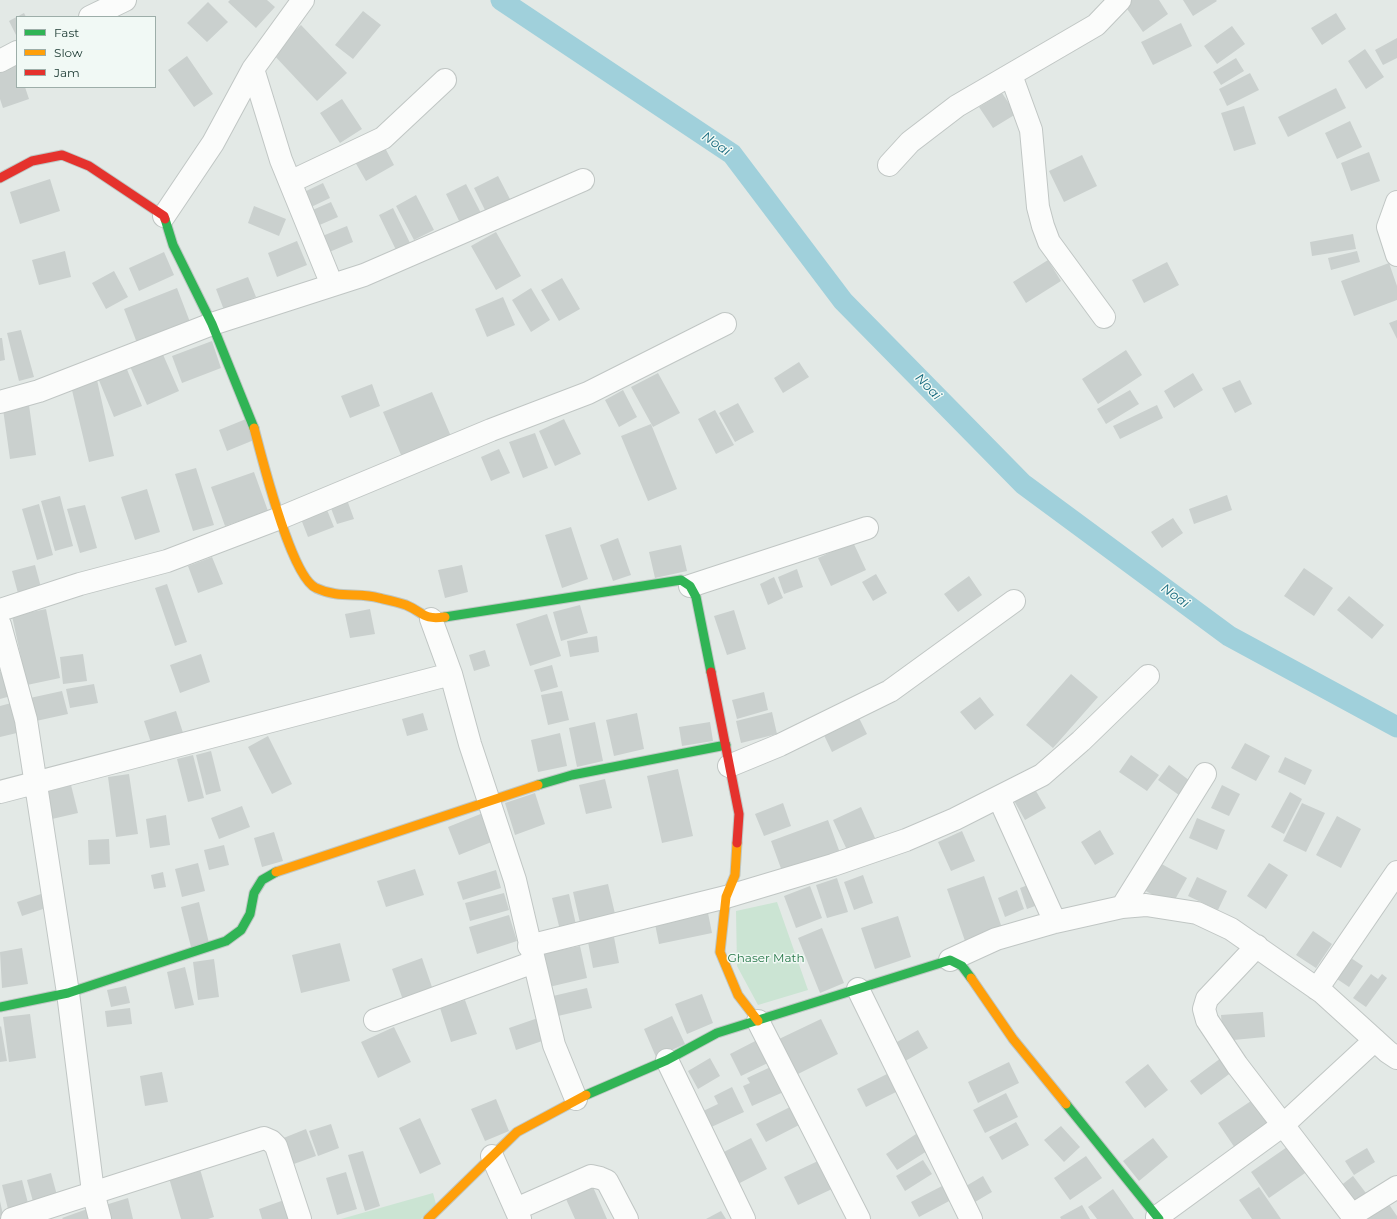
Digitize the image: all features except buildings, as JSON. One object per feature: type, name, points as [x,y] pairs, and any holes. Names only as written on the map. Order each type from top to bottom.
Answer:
[{"type":"street","points":[[92,16],[125,0]]},
{"type":"street","points":[[164,216],[213,143],[253,69],[302,0]]},
{"type":"street","points":[[889,165],[910,142],[957,106],[1096,25],[1120,0]]},
{"type":"street","points":[[0,61],[16,53]]},
{"type":"street","points":[[253,69],[281,160],[332,285]]},
{"type":"street","points":[[1011,75],[1031,130],[1038,207],[1049,242],[1104,317]]},
{"type":"street","points":[[290,182],[383,138],[445,80]]},
{"type":"street","points":[[0,178],[32,161],[62,155],[89,166],[164,216],[174,245],[212,324],[250,416],[280,518],[299,568],[315,588],[343,596],[376,597],[406,605],[431,619],[681,580],[690,586],[696,597],[739,814],[735,875],[726,897],[720,952],[738,995],[758,1021],[859,1219]]},
{"type":"street","points":[[0,402],[39,391],[212,324],[364,275],[583,180]]},
{"type":"street","points":[[1397,202],[1388,227],[1397,255]]},
{"type":"street","points":[[0,610],[80,584],[166,561],[280,518],[491,430],[588,393],[725,324]]},
{"type":"street","points":[[690,586],[868,528]]},
{"type":"street","points":[[0,1007],[68,993],[226,941],[241,930],[250,914],[254,893],[262,880],[277,871],[489,800],[572,775],[727,755],[780,745],[890,691],[1014,601]]},
{"type":"street","points":[[431,619],[451,674],[470,744],[515,880],[554,1045],[576,1099]]},
{"type":"street","points":[[0,625],[26,720],[37,784],[68,993],[93,1192],[100,1219]]},
{"type":"street","points":[[0,792],[37,784],[451,674]]},
{"type":"street","points":[[375,1020],[532,954],[833,865],[906,840],[999,798],[1042,775],[1081,741],[1148,676]]},
{"type":"street","points":[[1122,907],[1205,774]]},
{"type":"street","points":[[999,798],[1055,922]]},
{"type":"street","points":[[1317,989],[1397,872]]},
{"type":"street","points":[[428,1219],[517,1132],[576,1099],[667,1060],[717,1033],[950,960],[996,939],[1055,922],[1122,907],[1146,905],[1197,913],[1231,930],[1257,946],[1317,989],[1374,1040],[1397,1058]]},
{"type":"street","points":[[1257,946],[1207,999],[1204,1009],[1207,1020],[1237,1065],[1354,1217],[1397,1187]]},
{"type":"street","points":[[950,960],[962,966],[1013,1039],[1158,1218],[1283,1125],[1374,1040]]},
{"type":"street","points":[[858,989],[971,1219]]},
{"type":"street","points":[[667,1060],[744,1219]]},
{"type":"street","points":[[12,1219],[264,1138],[271,1140],[276,1146],[300,1219]]},
{"type":"street","points":[[492,1156],[518,1214],[591,1176],[607,1181],[627,1219]]},
{"type":"green space","name":"Ghaser Math","points":[[777,902],[808,990],[758,1005],[737,966],[736,911]]},
{"type":"green space","points":[[433,1193],[436,1204],[421,1219],[341,1219]]},
{"type":"waterway","name":"Noai","points":[[501,0],[732,154],[843,301],[1023,484],[1229,636],[1397,727]]},
{"type":"traffic: fast","points":[[165,219],[173,245],[212,324],[254,428]]},
{"type":"traffic: fast","points":[[445,617],[681,580],[690,586],[696,597],[711,672]]},
{"type":"traffic: fast","points":[[538,785],[572,775],[726,745]]},
{"type":"traffic: fast","points":[[0,1007],[68,993],[226,941],[241,930],[250,914],[254,893],[262,880],[276,872]]},
{"type":"traffic: fast","points":[[586,1095],[667,1060],[717,1033],[950,960],[962,966],[971,978]]},
{"type":"traffic: fast","points":[[1066,1104],[1159,1219]]},
{"type":"traffic: slow","points":[[254,428],[279,515],[297,563],[306,579],[316,588],[324,591],[371,596],[406,605],[428,617],[445,617]]},
{"type":"traffic: slow","points":[[276,872],[538,785]]},
{"type":"traffic: slow","points":[[737,843],[735,875],[726,897],[720,952],[738,995],[758,1021]]},
{"type":"traffic: slow","points":[[971,978],[1013,1039],[1066,1104]]},
{"type":"traffic: slow","points":[[428,1219],[517,1132],[586,1095]]},
{"type":"traffic: jam","points":[[0,178],[32,161],[62,155],[89,166],[164,216],[165,219]]},
{"type":"traffic: jam","points":[[711,672],[739,814],[737,843]]}]
